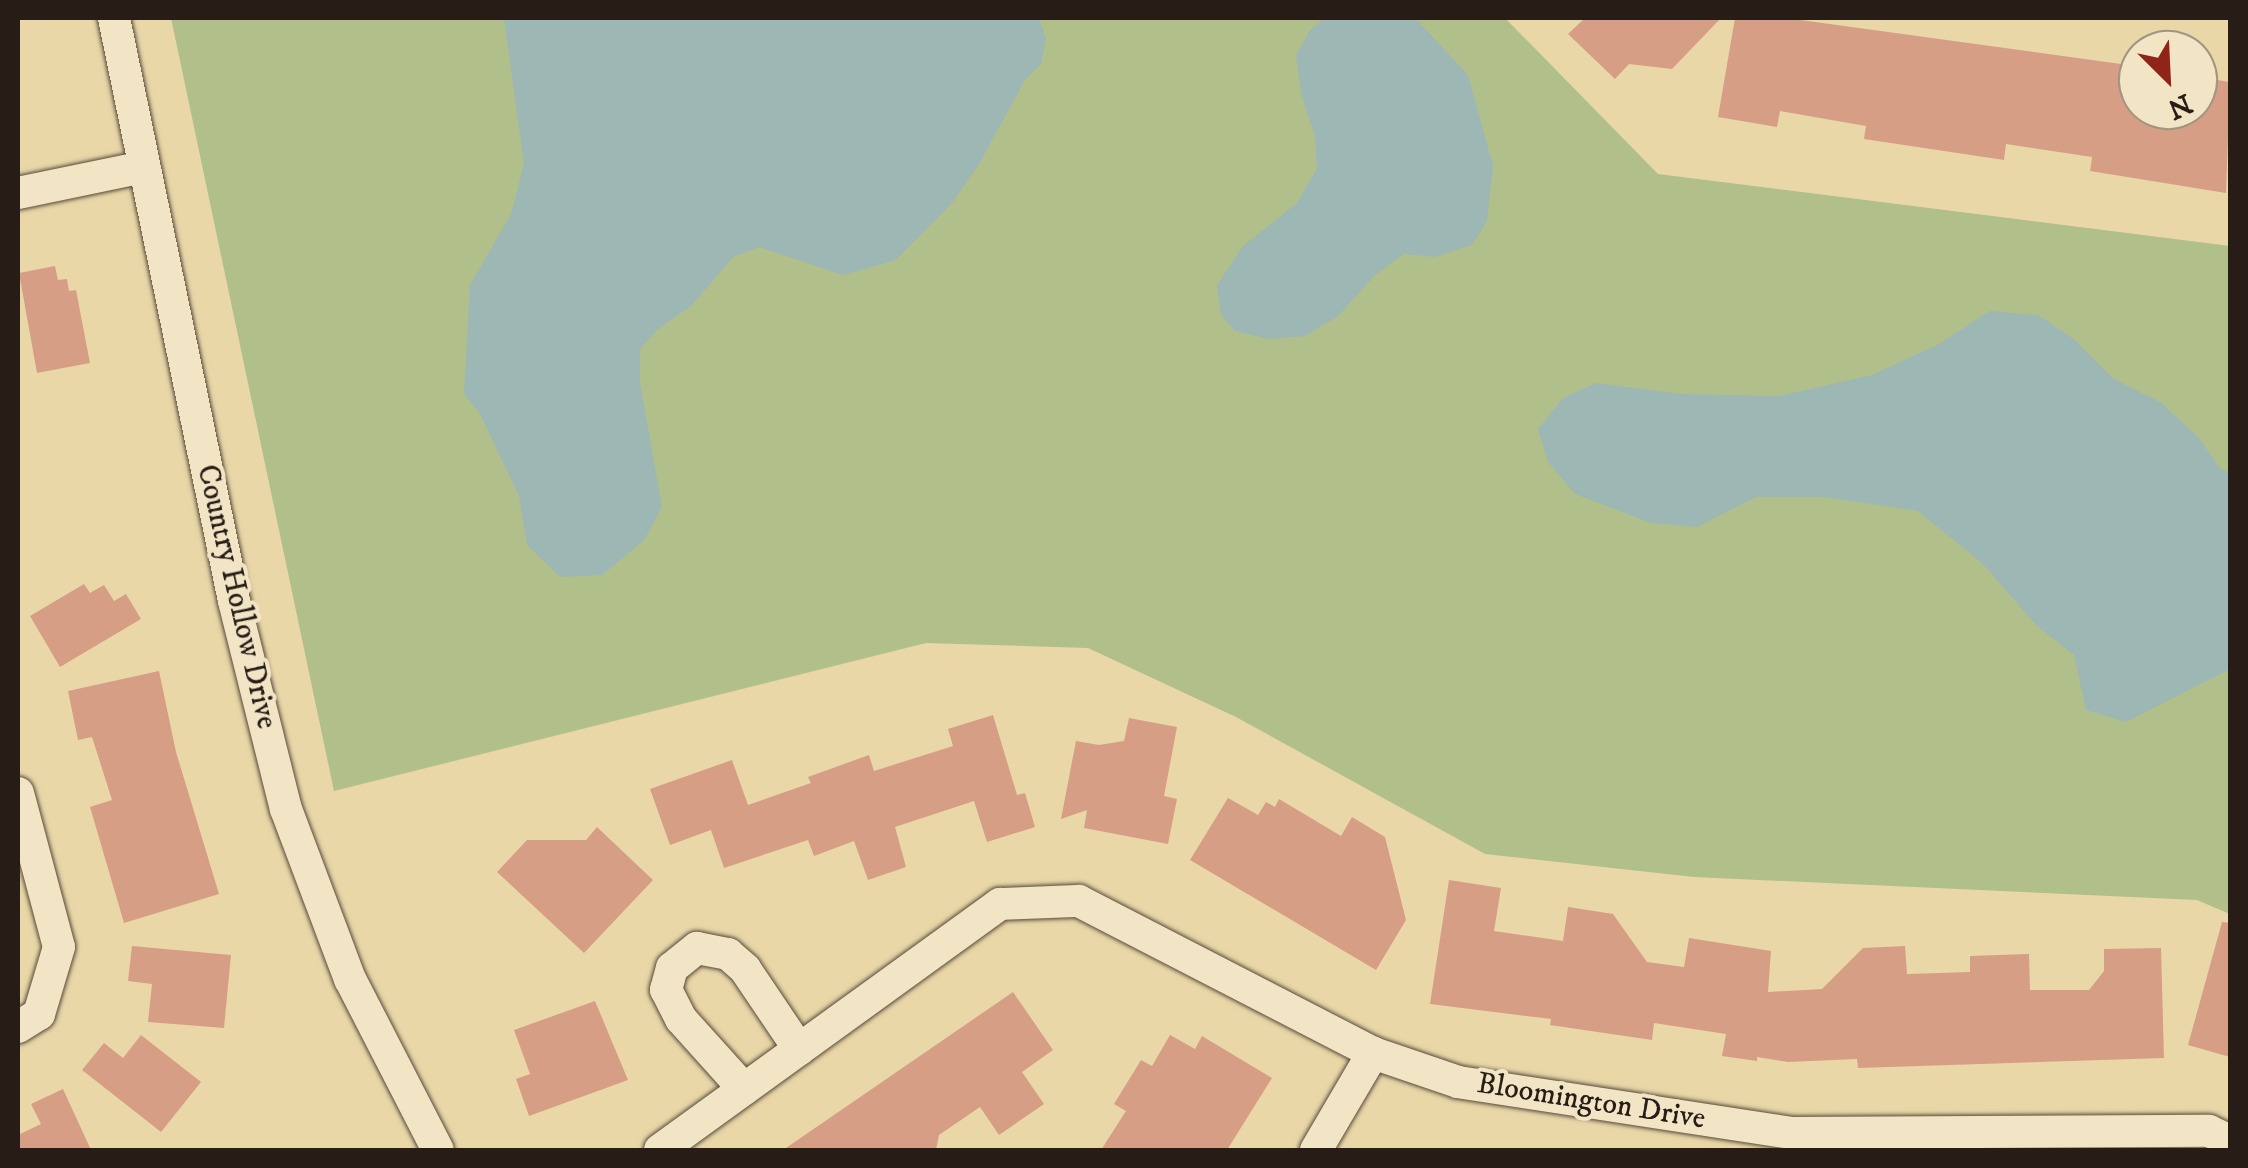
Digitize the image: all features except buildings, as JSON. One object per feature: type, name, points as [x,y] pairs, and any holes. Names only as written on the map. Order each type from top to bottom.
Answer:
[{"type":"street","name":"Country Hollow Drive","points":[[114,18],[234,601],[286,808],[350,979],[438,1150]]},
{"type":"street","points":[[18,192],[144,167]]},
{"type":"street","points":[[18,793],[58,947],[39,1014],[18,1027]]},
{"type":"street","name":"Bloomington Drive","points":[[660,1150],[1000,904],[1079,902],[1373,1054],[1458,1082],[1791,1134],[2209,1131],[2230,1140]]},
{"type":"street","points":[[744,1089],[681,1020],[666,990],[672,968],[697,948],[728,954],[745,969],[799,1050]]},
{"type":"street","points":[[1316,1150],[1373,1054]]},
{"type":"green space","points":[[171,18],[1505,18],[1658,174],[2230,246],[2230,914],[2197,900],[1694,877],[1485,854],[1236,717],[1088,648],[926,643],[334,791]]},
{"type":"water","points":[[504,18],[1039,18],[1046,39],[1041,64],[1025,80],[979,164],[952,203],[896,260],[843,275],[759,247],[733,257],[691,306],[658,329],[640,349],[640,383],[662,507],[644,540],[602,575],[560,577],[527,545],[519,496],[479,412],[464,394],[470,285],[511,214],[524,164]]},
{"type":"water","points":[[1325,18],[1415,18],[1468,75],[1493,166],[1487,221],[1472,245],[1435,257],[1404,254],[1375,275],[1338,316],[1305,336],[1269,339],[1235,331],[1221,315],[1217,285],[1243,246],[1297,203],[1317,168],[1315,137],[1301,93],[1296,56],[1310,30]]},
{"type":"water","points":[[1990,311],[2038,315],[2075,340],[2114,379],[2160,402],[2198,437],[2220,468],[2230,473],[2230,669],[2126,722],[2086,710],[2074,655],[2036,625],[1982,563],[1918,511],[1825,497],[1756,497],[1697,527],[1651,523],[1575,494],[1548,462],[1538,429],[1563,398],[1596,383],[1681,394],[1779,396],[1872,375],[1937,345]]}]
